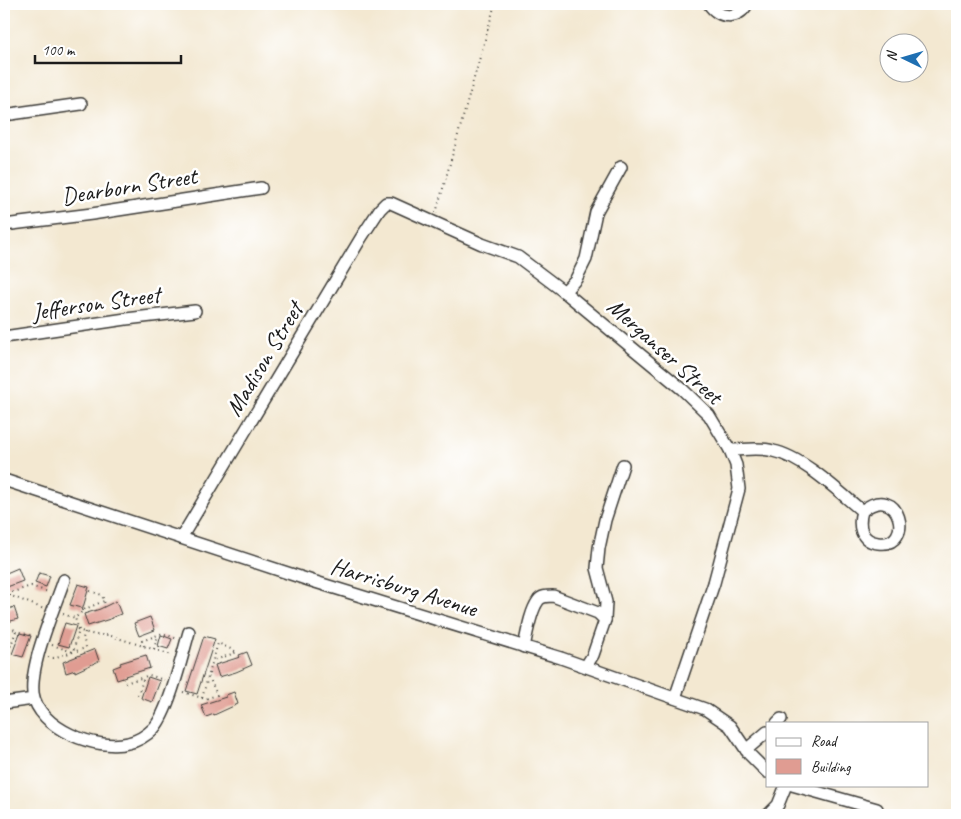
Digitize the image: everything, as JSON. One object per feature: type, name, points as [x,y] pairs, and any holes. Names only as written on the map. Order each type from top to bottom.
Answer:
[{"type":"street","points":[[709,4],[718,14],[729,16],[740,13],[747,4]]},
{"type":"street","points":[[4,115],[81,104]]},
{"type":"street","points":[[564,292],[576,279],[586,259],[596,212],[621,167]]},
{"type":"street","name":"Dearborn Street","points":[[4,225],[92,214],[261,188]]},
{"type":"street","name":"Merganser Street","points":[[386,203],[392,203],[482,244],[518,257],[564,292],[682,389],[709,416],[730,450],[736,465],[739,489],[714,583],[675,698]]},
{"type":"street","name":"Madison Street","points":[[181,538],[316,312],[380,209],[386,203]]},
{"type":"street","name":"Jefferson Street","points":[[4,337],[195,311]]},
{"type":"street","points":[[730,450],[773,450],[795,460],[821,477],[862,511]]},
{"type":"street","points":[[586,666],[593,655],[604,620],[606,602],[597,568],[599,548],[623,465]]},
{"type":"street","name":"Harrisburg Avenue","points":[[4,480],[586,666],[705,709],[730,726],[746,750],[766,771]]},
{"type":"street","points":[[64,580],[38,654],[33,684],[34,699],[44,714],[65,732],[93,742],[115,745],[127,744],[146,735],[160,720],[188,637]]},
{"type":"street","points":[[524,647],[529,622],[538,600],[545,597],[553,596],[598,613],[604,620]]},
{"type":"street","points":[[4,703],[34,699]]},
{"type":"street","points":[[746,750],[766,733]]},
{"type":"street","points":[[768,815],[778,805],[786,786]]},
{"type":"street","points":[[796,786],[877,809]]},
{"type":"path","points":[[434,222],[494,4]]},
{"type":"path","points":[[10,596],[10,593],[31,586],[58,596]]},
{"type":"path","points":[[90,591],[102,595],[106,604]]},
{"type":"path","points":[[4,593],[53,612],[75,618]]},
{"type":"path","points":[[75,618],[85,609],[104,601]]},
{"type":"path","points":[[73,652],[78,630],[75,618]]},
{"type":"path","points":[[4,632],[13,629],[73,652]]},
{"type":"path","points":[[78,630],[108,635],[181,658]]},
{"type":"path","points":[[9,651],[16,631]]},
{"type":"path","points":[[38,654],[52,658],[87,649],[83,638],[85,632]]},
{"type":"path","points":[[144,646],[142,641],[163,633],[188,637]]},
{"type":"path","points":[[154,650],[158,635]]},
{"type":"path","points":[[4,642],[11,644]]},
{"type":"path","points":[[202,698],[218,643],[237,652],[213,661]]},
{"type":"path","points":[[125,683],[149,676],[205,699],[217,695],[208,676]]},
{"type":"path","points":[[138,695],[144,677]]},
{"type":"building","points":[[18,568],[23,581],[7,587],[4,574]]},
{"type":"building","points":[[39,573],[50,576],[46,587],[35,583]]},
{"type":"building","points":[[78,584],[89,587],[82,611],[81,608],[70,605]]},
{"type":"building","points":[[116,601],[121,614],[88,626],[84,614]]},
{"type":"building","points":[[14,607],[18,619],[4,623],[4,611]]},
{"type":"building","points":[[150,617],[155,630],[139,636],[134,623]]},
{"type":"building","points":[[65,623],[76,626],[69,647],[58,644]]},
{"type":"building","points":[[20,633],[31,636],[23,657],[12,654]]},
{"type":"building","points":[[161,635],[172,639],[168,649],[158,646]]},
{"type":"building","points":[[204,636],[215,639],[197,694],[186,691]]},
{"type":"building","points":[[95,649],[99,661],[75,672],[75,670],[66,673],[63,662]]},
{"type":"building","points":[[247,652],[252,665],[219,677],[215,665],[240,657],[239,655]]},
{"type":"building","points":[[146,655],[150,668],[117,680],[113,668],[121,665],[120,663]]},
{"type":"building","points":[[148,677],[160,681],[152,702],[141,698]]},
{"type":"building","points":[[234,692],[238,704],[206,717],[201,705],[226,697],[226,695]]}]
